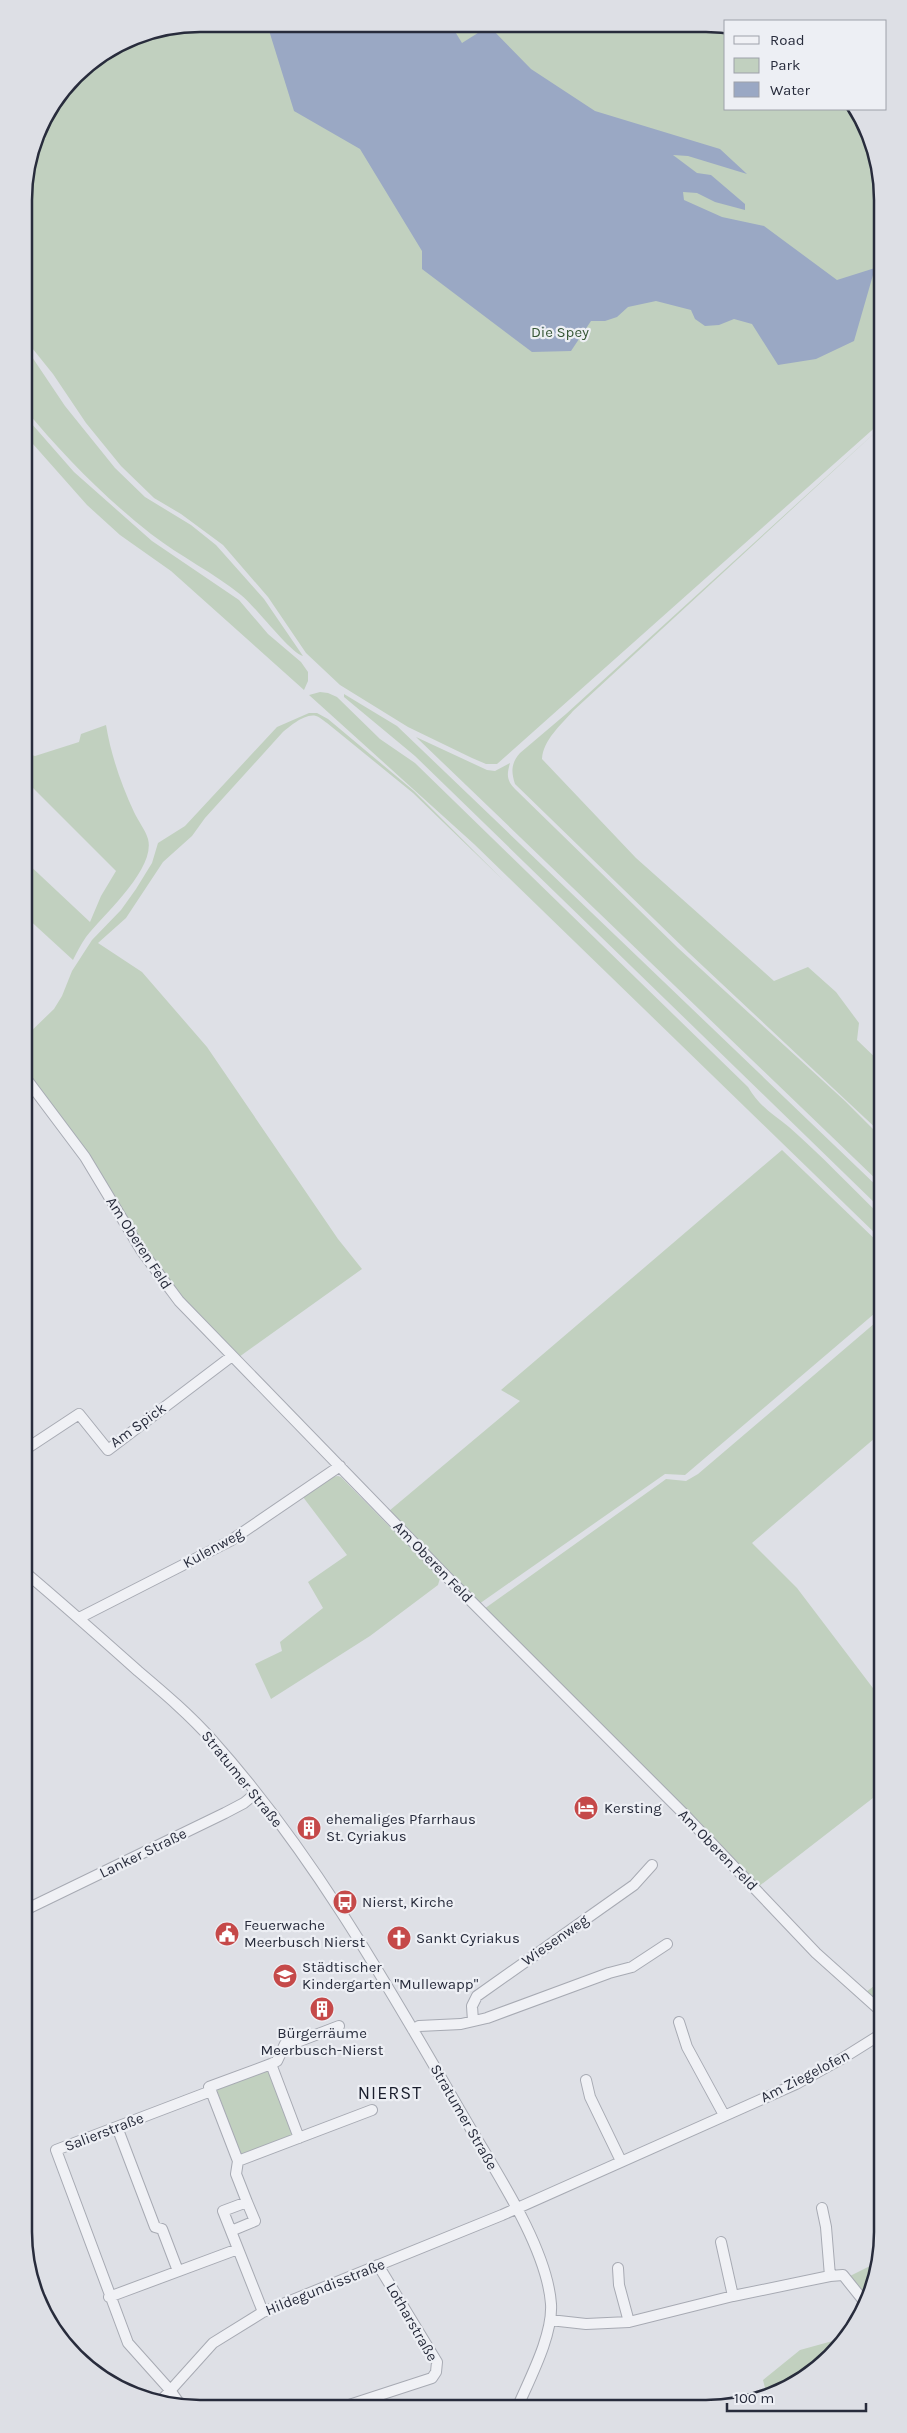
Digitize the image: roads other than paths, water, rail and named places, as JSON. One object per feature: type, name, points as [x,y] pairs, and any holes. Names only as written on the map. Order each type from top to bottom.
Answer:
[{"type":"street","name":"Am Oberen Feld","points":[[33,1085],[85,1157],[162,1280],[232,1356],[555,1688],[682,1812],[816,1953],[874,2006]]},
{"type":"street","name":"Am Spick","points":[[32,1445],[79,1414],[108,1450],[232,1356]]},
{"type":"street","name":"Kulenweg","points":[[79,1618],[230,1541],[340,1466]]},
{"type":"street","name":"Stratumer Straße","points":[[32,1578],[174,1702],[212,1739],[256,1793],[326,1888],[413,2030],[516,2207],[536,2248],[550,2294],[550,2320],[520,2400]]},
{"type":"street","name":"Lanker Straße","points":[[32,1906],[225,1813],[244,1803],[256,1793]]},
{"type":"street","name":"Wiesenweg","points":[[473,2021],[472,2006],[477,1996],[634,1884],[652,1866]]},
{"type":"street","points":[[413,2030],[419,2026],[473,2021],[632,1967],[667,1944]]},
{"type":"street","points":[[679,2022],[687,2046],[724,2115]]},
{"type":"street","points":[[299,2138],[271,2064],[277,2062],[284,2044],[292,2044],[339,2026]]},
{"type":"street","name":"Am Ziegelofen","points":[[516,2207],[796,2084],[843,2058],[874,2038]]},
{"type":"street","name":"Salierstraße","points":[[170,2390],[128,2343],[56,2150],[211,2092],[209,2087],[271,2064]]},
{"type":"street","points":[[586,2080],[590,2097],[621,2161]]},
{"type":"street","points":[[211,2092],[238,2161],[236,2174],[255,2221],[231,2231]]},
{"type":"street","points":[[238,2161],[372,2110]]},
{"type":"street","points":[[117,2127],[155,2227],[162,2229],[178,2272]]},
{"type":"street","points":[[247,2202],[223,2211],[263,2312]]},
{"type":"street","name":"Hildegundisstraße","points":[[165,2396],[213,2343],[263,2312],[502,2215],[516,2207]]},
{"type":"street","points":[[822,2208],[826,2227],[830,2276]]},
{"type":"street","points":[[721,2242],[733,2296]]},
{"type":"street","points":[[110,2297],[238,2249]]},
{"type":"street","name":"Lotharstraße","points":[[364,2400],[432,2378],[437,2369],[437,2362],[378,2265]]},
{"type":"street","points":[[618,2268],[619,2286],[629,2322]]},
{"type":"street","points":[[550,2320],[586,2324],[629,2322],[733,2296],[843,2275],[861,2299]]},
{"type":"street","points":[[170,2390],[176,2398]]},
{"type":"water","points":[[456,32],[462,43],[479,32],[495,32],[531,69],[595,111],[720,149],[747,174],[688,156],[673,155],[697,173],[711,175],[745,204],[745,210],[715,202],[697,193],[683,192],[684,200],[722,217],[764,226],[837,280],[874,268],[854,341],[816,359],[778,365],[752,324],[734,319],[719,325],[705,326],[695,319],[691,310],[656,301],[628,307],[617,317],[605,321],[591,321],[571,351],[532,352],[422,269],[422,251],[360,149],[294,111],[270,33]]},
{"type":"place","name":"Kersting","points":[[586,1808]]},
{"type":"place","name":"ehemaliges Pfarrhaus St. Cyriakus","points":[[309,1828]]},
{"type":"place","name":"Nierst, Kirche","points":[[345,1902]]},
{"type":"place","name":"Feuerwache Meerbusch Nierst","points":[[227,1934]]},
{"type":"place","name":"Sankt Cyriakus","points":[[399,1938]]},
{"type":"place","name":"Städtischer Kindergarten \"Mullewapp\"","points":[[285,1976]]},
{"type":"place","name":"Bürgerräume Meerbusch-Nierst","points":[[322,2009]]},
{"type":"district","name":"NIERST","points":[[390,2093]]},
{"type":"park label","name":"Die Spey","points":[[560,332]]}]
